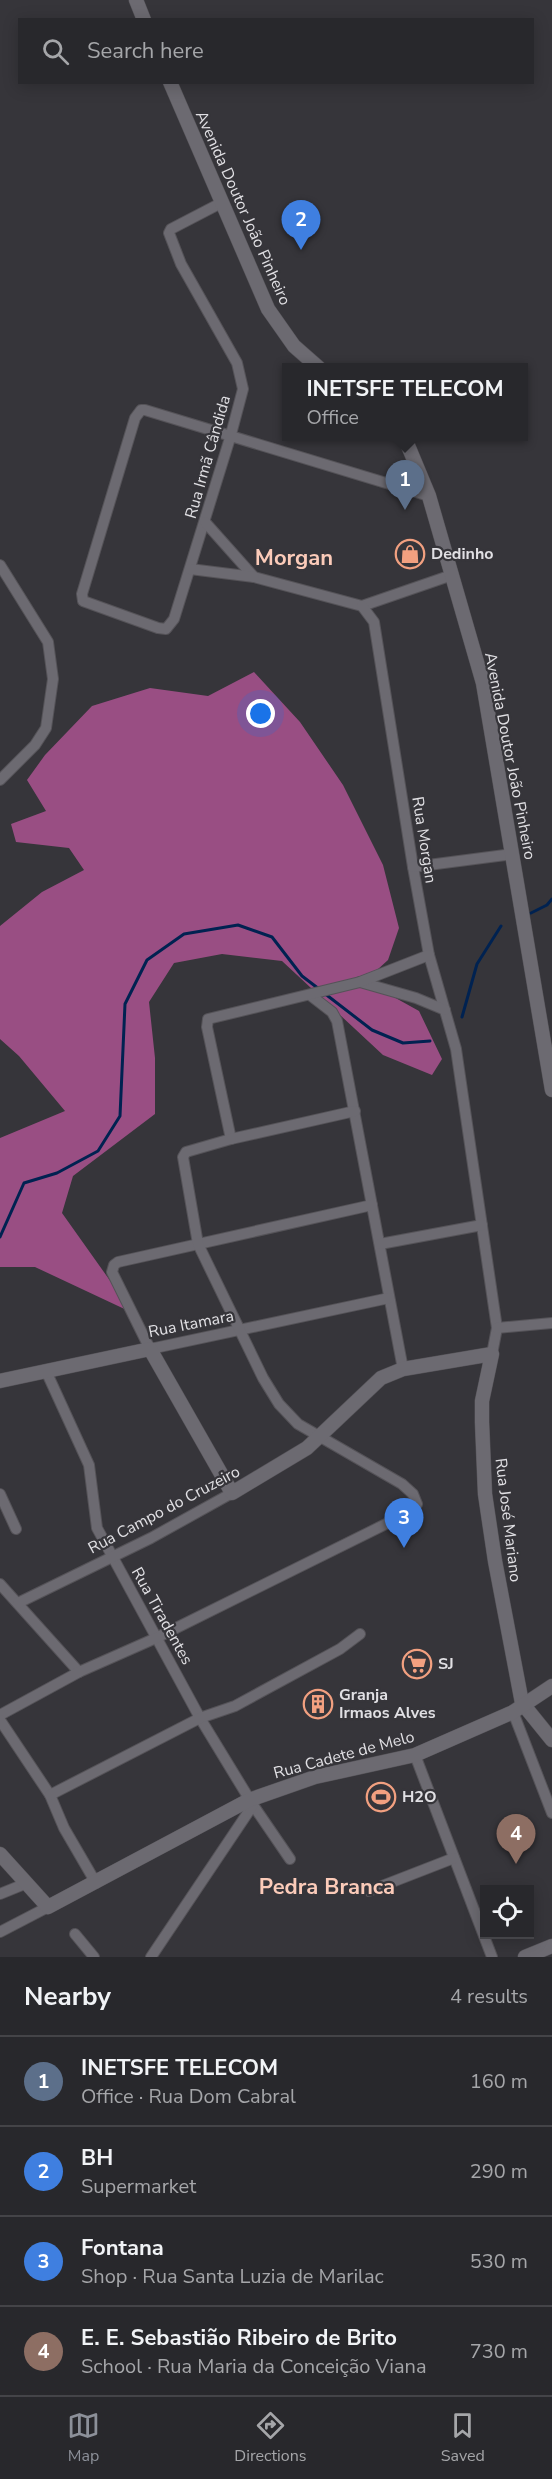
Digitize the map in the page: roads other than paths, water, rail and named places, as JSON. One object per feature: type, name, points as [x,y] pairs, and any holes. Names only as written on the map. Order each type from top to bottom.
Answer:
[{"type":"street","points":[[136,0],[143,18]]},
{"type":"street","name":"Avenida Doutor João Pinheiro","points":[[171,84],[268,309],[294,346],[314,363]]},
{"type":"street","name":"Rua Irmã Cândida","points":[[221,203],[171,229],[169,233],[181,264],[239,369],[243,388],[231,438],[174,619],[169,627],[158,628],[83,602],[82,594],[138,412],[145,410],[231,438]]},
{"type":"street","points":[[231,438],[429,495]]},
{"type":"street","name":"Avenida Doutor João Pinheiro","points":[[406,441],[429,495],[483,683],[552,1090]]},
{"type":"street","points":[[205,522],[254,577]]},
{"type":"street","points":[[0,565],[48,642],[53,679],[46,728],[35,745],[0,780]]},
{"type":"street","points":[[190,569],[254,577],[362,606],[452,575]]},
{"type":"street","name":"Rua Morgan","points":[[362,606],[374,622],[412,867],[429,955],[445,1010],[461,1080]]},
{"type":"street","points":[[412,867],[513,854]]},
{"type":"street","points":[[231,1138],[211,1049],[208,1018],[360,982],[429,955]]},
{"type":"street","points":[[360,982],[416,998],[445,1010]]},
{"type":"street","points":[[310,995],[332,1012],[338,1021],[403,1369]]},
{"type":"street","name":"Rua José Mariano","points":[[461,1080],[497,1328],[482,1401],[485,1494],[518,1707],[539,1724],[552,1740]]},
{"type":"street","points":[[0,1715],[79,1672],[156,1638],[413,1509],[417,1501],[402,1484],[298,1424],[279,1404],[239,1332],[198,1244],[183,1157],[186,1152],[231,1138],[355,1111]]},
{"type":"street","points":[[232,1493],[150,1349],[112,1272],[114,1265],[118,1262],[372,1204]]},
{"type":"street","points":[[380,1244],[482,1225]]},
{"type":"street","name":"Rua Itamara","points":[[0,1381],[239,1332],[389,1298]]},
{"type":"street","points":[[497,1328],[552,1323]]},
{"type":"street","name":"Rua Campo do Cruzeiro","points":[[18,1603],[265,1475],[320,1437],[374,1383],[403,1369],[492,1354]]},
{"type":"street","name":"Rua Tiradentes","points":[[46,1371],[89,1465],[94,1519],[112,1556],[200,1718],[251,1803],[290,1859]]},
{"type":"street","points":[[0,1494],[16,1529]]},
{"type":"street","points":[[0,1584],[79,1672]]},
{"type":"street","points":[[50,1795],[200,1718],[235,1706],[340,1648],[360,1634]]},
{"type":"street","name":"Rua Cadete de Melo","points":[[48,1908],[251,1803],[315,1777],[415,1755],[518,1707],[552,1686]]},
{"type":"street","points":[[518,1707],[522,1732],[552,1813]]},
{"type":"street","points":[[0,1720],[50,1795],[64,1828],[96,1883]]},
{"type":"street","points":[[522,1732],[539,1724]]},
{"type":"street","points":[[415,1755],[492,1957]]},
{"type":"street","points":[[151,1957],[251,1803]]},
{"type":"street","points":[[0,1854],[48,1908],[0,1932]]},
{"type":"street","points":[[369,1891],[454,1858]]},
{"type":"street","points":[[0,1893],[27,1883]]},
{"type":"street","points":[[75,1934],[94,1957]]},
{"type":"street","points":[[525,1957],[552,1946]]},
{"type":"waterway","points":[[531,913],[547,905],[552,899]]},
{"type":"waterway","points":[[0,1237],[24,1183],[57,1173],[98,1151],[120,1116],[125,1004],[147,960],[184,934],[238,925],[272,937],[302,976],[319,989]]},
{"type":"waterway","points":[[462,1017],[477,964],[501,926]]},
{"type":"waterway","points":[[324,993],[372,1030],[403,1043],[430,1041]]},
{"type":"place","name":"BH","points":[[301,250]]},
{"type":"place","name":"INETSFE TELECOM","points":[[405,510]]},
{"type":"place","name":"Dedinho","points":[[410,554]]},
{"type":"place","name":"Fontana","points":[[404,1548]]},
{"type":"place","name":"SJ","points":[[417,1664]]},
{"type":"place","name":"Granja Irmaos Alves","points":[[318,1704]]},
{"type":"place","name":"H2O","points":[[381,1797]]},
{"type":"place","name":"E. E. Sebastião Ribeiro de Brito","points":[[516,1864]]},
{"type":"district","name":"Morgan","points":[[294,558]]},
{"type":"district","name":"Pedra Branca","points":[[327,1887]]}]
